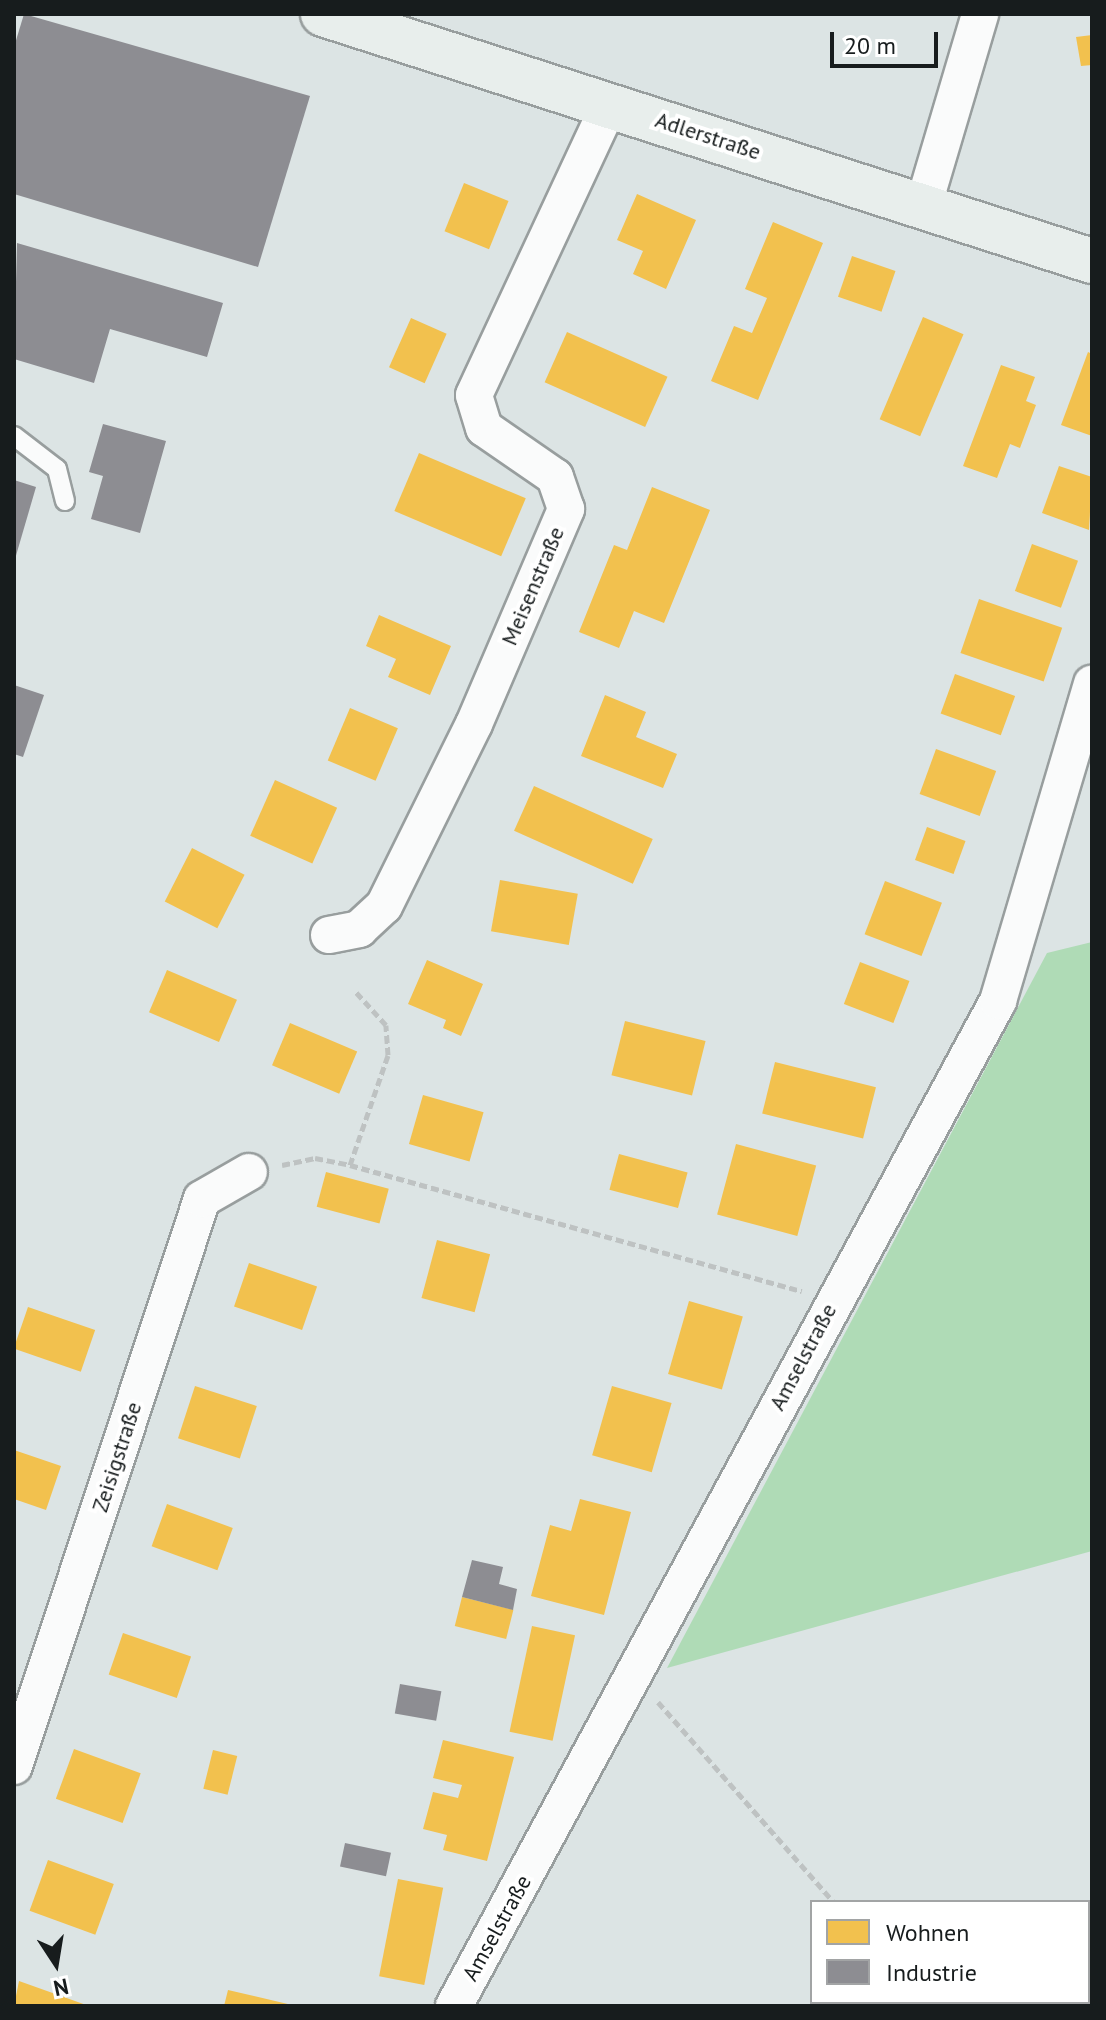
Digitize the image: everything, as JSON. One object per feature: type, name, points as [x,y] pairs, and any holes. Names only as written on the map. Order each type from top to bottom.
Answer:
[{"type":"street","name":"Adlerstraße","points":[[323,14],[610,103],[1092,261]]},
{"type":"street","points":[[923,207],[980,14]]},
{"type":"street","name":"Meisenstraße","points":[[329,935],[359,929],[384,906],[474,724],[566,509],[555,477],[484,428],[474,395],[610,103]]},
{"type":"street","name":"Amselstraße","points":[[454,2006],[635,1677],[833,1300],[1003,989],[1092,684]]},
{"type":"street","name":"Zeisigstraße","points":[[14,1766],[202,1199],[249,1172]]},
{"type":"lane","points":[[14,436],[57,469],[65,501]]},
{"type":"path","points":[[350,1165],[388,1055],[386,1025],[356,992]]},
{"type":"path","points":[[249,1172],[315,1158],[350,1165],[833,1300]]},
{"type":"path","points":[[635,1677],[832,1900]]},
{"type":"green space","points":[[1092,942],[1092,1551],[667,1668],[1047,953]]},
{"type":"building: Wohnen","points":[[1092,35],[1092,65],[1081,66],[1076,37]]},
{"type":"building: Wohnen","points":[[464,183],[509,201],[489,249],[445,231]]},
{"type":"building: Wohnen","points":[[637,194],[696,220],[666,289],[633,274],[643,251],[617,240]]},
{"type":"building: Wohnen","points":[[773,222],[823,243],[758,400],[711,381],[734,326],[752,333],[767,298],[745,289]]},
{"type":"building: Wohnen","points":[[852,256],[895,271],[881,312],[838,297]]},
{"type":"building: Wohnen","points":[[923,317],[964,334],[920,436],[880,419]]},
{"type":"building: Wohnen","points":[[411,318],[447,334],[425,383],[389,367]]},
{"type":"building: Wohnen","points":[[567,332],[667,377],[645,427],[545,382]]},
{"type":"building: Wohnen","points":[[1088,352],[1092,354],[1092,436],[1061,425]]},
{"type":"building: Wohnen","points":[[1001,365],[1035,377],[1026,401],[1036,405],[1020,448],[1010,444],[997,478],[963,466]]},
{"type":"building: Wohnen","points":[[419,453],[526,498],[501,556],[394,511]]},
{"type":"building: Wohnen","points":[[1059,466],[1092,477],[1089,530],[1042,513]]},
{"type":"building: Wohnen","points":[[652,487],[710,510],[664,623],[634,611],[619,648],[579,632],[614,545],[627,550]]},
{"type":"building: Wohnen","points":[[1032,544],[1078,561],[1061,608],[1015,591]]},
{"type":"building: Wohnen","points":[[979,599],[1062,628],[1044,682],[960,653]]},
{"type":"building: Wohnen","points":[[379,615],[451,646],[430,695],[388,677],[396,659],[366,646]]},
{"type":"building: Wohnen","points":[[955,674],[1015,696],[1001,735],[941,713]]},
{"type":"building: Wohnen","points":[[605,695],[646,712],[636,737],[677,754],[663,788],[581,756]]},
{"type":"building: Wohnen","points":[[350,708],[398,728],[376,781],[328,760]]},
{"type":"building: Wohnen","points":[[936,749],[996,771],[980,816],[920,794]]},
{"type":"building: Wohnen","points":[[275,780],[337,808],[312,863],[250,836]]},
{"type":"building: Wohnen","points":[[534,786],[653,839],[633,884],[514,831]]},
{"type":"building: Wohnen","points":[[927,827],[966,841],[954,874],[915,860]]},
{"type":"building: Wohnen","points":[[192,848],[245,875],[217,928],[165,901]]},
{"type":"building: Wohnen","points":[[500,880],[578,894],[569,945],[491,931]]},
{"type":"building: Wohnen","points":[[885,881],[942,903],[922,956],[865,934]]},
{"type":"building: Wohnen","points":[[427,960],[483,984],[461,1036],[443,1028],[446,1020],[408,1004]]},
{"type":"building: Wohnen","points":[[860,962],[909,981],[893,1023],[844,1004]]},
{"type":"building: Wohnen","points":[[167,970],[237,1000],[219,1042],[149,1012]]},
{"type":"building: Wohnen","points":[[625,1021],[706,1041],[692,1095],[611,1075]]},
{"type":"building: Wohnen","points":[[290,1023],[357,1052],[339,1094],[272,1065]]},
{"type":"building: Wohnen","points":[[775,1062],[876,1087],[863,1139],[762,1113]]},
{"type":"building: Wohnen","points":[[423,1095],[484,1112],[470,1161],[409,1144]]},
{"type":"building: Wohnen","points":[[736,1144],[816,1165],[797,1236],[717,1215]]},
{"type":"building: Wohnen","points":[[619,1154],[688,1172],[678,1208],[609,1190]]},
{"type":"building: Wohnen","points":[[326,1172],[389,1189],[379,1224],[317,1207]]},
{"type":"building: Wohnen","points":[[437,1240],[490,1254],[475,1312],[421,1298]]},
{"type":"building: Wohnen","points":[[249,1263],[317,1286],[302,1330],[234,1306]]},
{"type":"building: Wohnen","points":[[689,1301],[743,1316],[722,1389],[668,1374]]},
{"type":"building: Wohnen","points":[[28,1307],[95,1330],[81,1372],[14,1349]]},
{"type":"building: Wohnen","points":[[195,1386],[257,1406],[240,1458],[178,1438]]},
{"type":"building: Wohnen","points":[[612,1386],[672,1403],[652,1472],[592,1455]]},
{"type":"building: Wohnen","points":[[14,1450],[61,1466],[46,1510],[14,1499]]},
{"type":"building: Wohnen","points":[[580,1499],[631,1512],[604,1615],[531,1596],[550,1525],[571,1531]]},
{"type":"building: Wohnen","points":[[167,1504],[233,1528],[217,1570],[152,1546]]},
{"type":"building: Wohnen","points":[[462,1597],[513,1610],[506,1639],[455,1626]]},
{"type":"building: Wohnen","points":[[532,1626],[575,1635],[553,1741],[510,1732]]},
{"type":"building: Wohnen","points":[[123,1633],[191,1656],[177,1698],[109,1675]]},
{"type":"building: Wohnen","points":[[443,1740],[514,1757],[487,1861],[443,1850],[447,1835],[423,1829],[433,1792],[458,1798],[462,1785],[433,1778]]},
{"type":"building: Wohnen","points":[[74,1749],[141,1773],[123,1823],[56,1799]]},
{"type":"building: Wohnen","points":[[213,1750],[237,1756],[228,1795],[203,1789]]},
{"type":"building: Wohnen","points":[[48,1860],[114,1884],[95,1935],[30,1911]]},
{"type":"building: Wohnen","points":[[398,1879],[443,1888],[424,1985],[379,1976]]},
{"type":"building: Wohnen","points":[[19,1981],[89,2006],[14,2006]]},
{"type":"building: Wohnen","points":[[228,1990],[292,2005],[292,2006],[224,2006]]},
{"type":"building: Industrie","points":[[24,14],[310,96],[258,267],[14,194],[14,47]]},
{"type":"building: Industrie","points":[[17,243],[223,303],[207,357],[110,329],[94,383],[14,359]]},
{"type":"building: Industrie","points":[[103,424],[166,441],[140,533],[91,519],[103,476],[89,472]]},
{"type":"building: Industrie","points":[[14,480],[36,487],[15,559],[14,559]]},
{"type":"building: Industrie","points":[[14,685],[44,695],[23,757],[14,754]]},
{"type":"building: Industrie","points":[[472,1560],[503,1567],[499,1584],[517,1589],[513,1610],[462,1597]]},
{"type":"building: Industrie","points":[[400,1684],[441,1691],[436,1721],[395,1714]]},
{"type":"building: Industrie","points":[[345,1843],[391,1853],[386,1876],[340,1866]]}]
